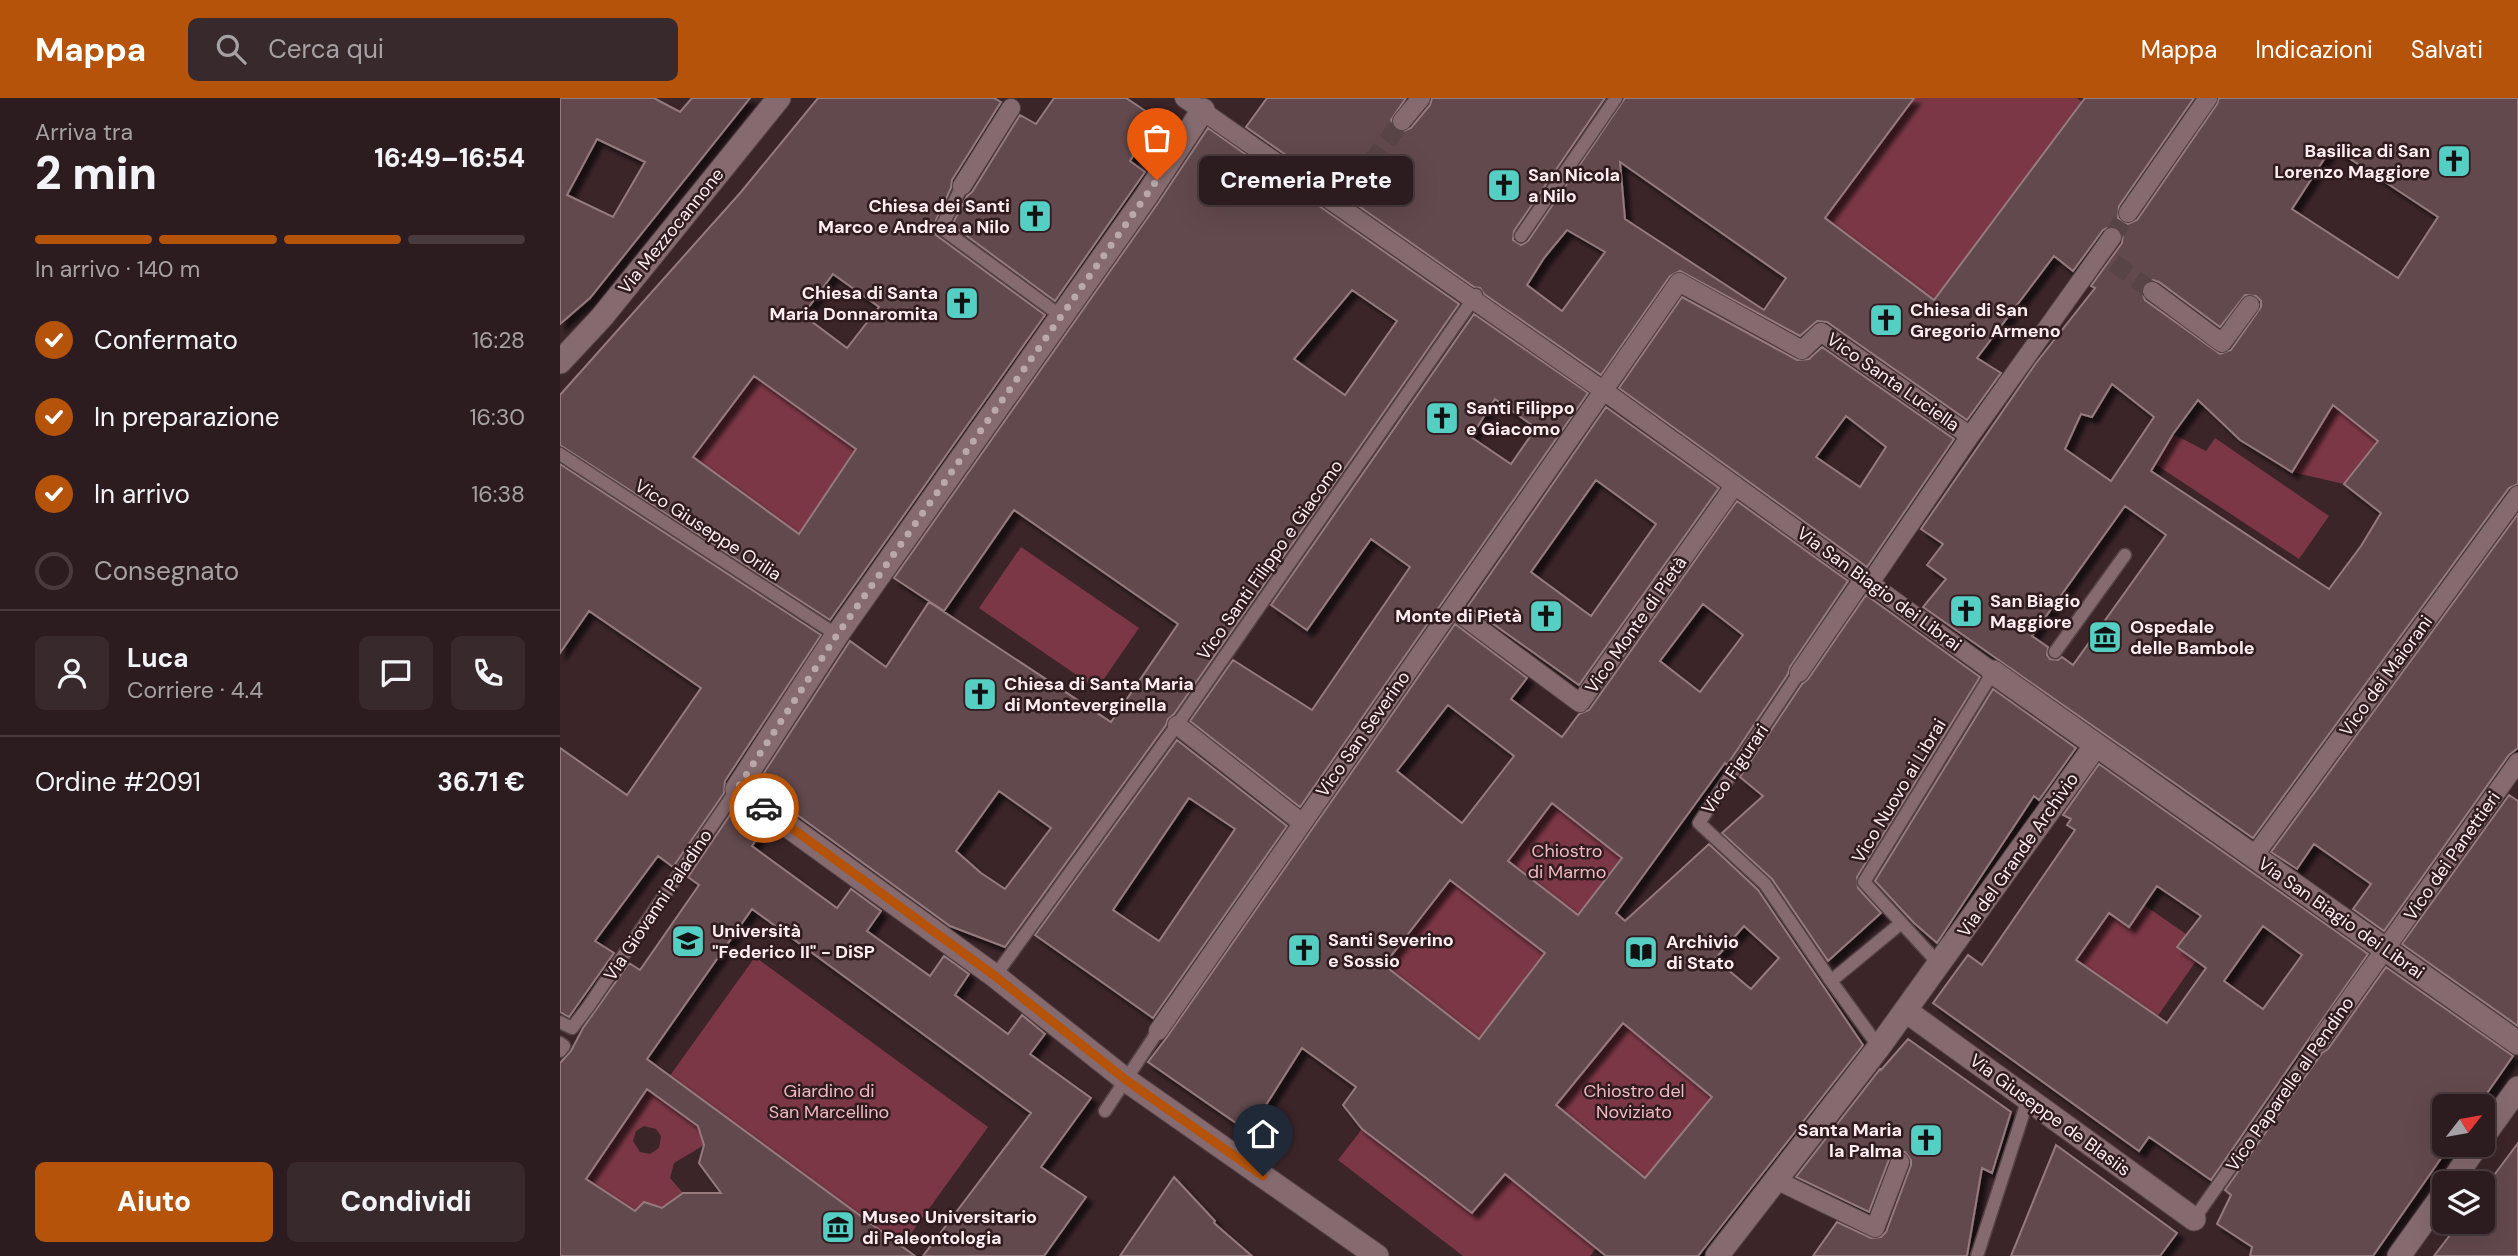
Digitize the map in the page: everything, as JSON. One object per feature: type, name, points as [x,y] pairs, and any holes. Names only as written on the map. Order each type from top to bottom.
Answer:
[{"type":"street","name":"Via Mezzocannone","points":[[560,362],[602,317],[779,98]]},
{"type":"street","points":[[1402,121],[1421,98]]},
{"type":"street","points":[[2128,213],[2208,98]]},
{"type":"street","name":"Via San Biagio dei Librai","points":[[1200,102],[1239,136],[1474,297],[1993,672],[2027,691],[2096,745],[2518,1043]]},
{"type":"street","name":"Via Giovanni Paladino","points":[[737,789],[837,635],[1152,188],[1200,102]]},
{"type":"street","points":[[962,186],[1011,108]]},
{"type":"street","name":"Vico Figurari","points":[[1800,673],[1970,436],[2107,258],[2112,237]]},
{"type":"street","name":"Vico Santa Luciella","points":[[1604,391],[1679,282],[1802,350],[1821,332],[1970,436]]},
{"type":"street","points":[[2152,291],[2222,343],[2250,305]]},
{"type":"street","name":"Vico San Severino","points":[[1158,1031],[1301,822],[1604,391]]},
{"type":"street","name":"Vico Monte di Pietà","points":[[1452,608],[1580,703],[1735,485]]},
{"type":"street","name":"Vico dei Maiorani","points":[[2255,856],[2518,495]]},
{"type":"street","points":[[1177,725],[1301,822]]},
{"type":"street","name":"Via del Grande Archivio","points":[[1880,1047],[2096,745]]},
{"type":"street","name":"Vico dei Panettieri","points":[[2386,949],[2518,762]]},
{"type":"street","points":[[737,789],[995,976],[1126,1080],[1377,1256]]},
{"type":"street","name":"Vico Paparelle al Pendino","points":[[2319,1042],[2386,949]]},
{"type":"street","name":"Via Giuseppe de Blasiis","points":[[1906,1011],[2194,1219]]},
{"type":"street","points":[[1717,1256],[1880,1047]]},
{"type":"street","points":[[2496,1119],[2518,1088]]},
{"type":"street","points":[[1776,1180],[1875,1228],[1900,1162]]},
{"type":"street","points":[[2399,1256],[2432,1210]]},
{"type":"lane","points":[[1521,236],[1616,98]]},
{"type":"lane","points":[[962,186],[941,228],[1061,316]]},
{"type":"lane","name":"Vico Santi Filippo e Giacomo","points":[[995,976],[1177,725],[1474,297]]},
{"type":"lane","name":"Vico Giuseppe Orilia","points":[[560,454],[837,635]]},
{"type":"lane","points":[[2055,652],[2125,555]]},
{"type":"lane","name":"Vico Nuovo ai Librai","points":[[1900,924],[1864,882],[1993,672]]},
{"type":"lane","name":"Vico Figurari","points":[[1800,673],[1699,823],[1765,884],[1831,981]]},
{"type":"lane","name":"Via Giovanni Paladino","points":[[560,1022],[572,1028],[589,1007],[737,789]]},
{"type":"lane","points":[[1880,1047],[1831,981],[1900,924],[1940,965]]},
{"type":"lane","name":"Vico San Severino","points":[[1105,1111],[1158,1031]]},
{"type":"lane","name":"Vico Paparelle al Pendino","points":[[2194,1219],[2319,1042]]},
{"type":"lane","points":[[560,1043],[564,1046],[560,1051]]},
{"type":"lane","points":[[1977,1256],[2028,1099]]},
{"type":"green space","points":[[1914,98],[2077,98],[2082,102],[1934,300],[1825,218]]},
{"type":"green space","points":[[754,376],[856,449],[799,534],[693,457]]},
{"type":"green space","points":[[2333,405],[2378,441],[2344,484],[2292,472]]},
{"type":"green space","points":[[2173,434],[2206,451],[2215,438],[2329,516],[2299,559],[2155,464]]},
{"type":"green space","points":[[1021,547],[1139,628],[1097,689],[979,608]]},
{"type":"green space","name":"Chiostro di Marmo","points":[[1552,803],[1622,858],[1578,915],[1508,861]]},
{"type":"green space","points":[[1450,880],[1545,953],[1479,1039],[1384,965]]},
{"type":"green space","points":[[2144,905],[2186,934],[2177,948],[2196,961],[2157,1017],[2076,960],[2109,913],[2129,927]]},
{"type":"green space","name":"Giardino di San Marcellino","points":[[755,957],[988,1127],[902,1246],[669,1077]]},
{"type":"green space","name":"Chiostro del Noviziato","points":[[1623,1023],[1712,1097],[1645,1178],[1556,1105]]},
{"type":"green space","points":[[647,1089],[698,1126],[704,1145],[674,1163],[670,1178],[683,1193],[662,1208],[644,1202],[635,1211],[586,1179]],"holes":[[[644,1126],[656,1129],[661,1136],[659,1148],[650,1154],[640,1152],[633,1141],[636,1131]]]},
{"type":"green space","points":[[1362,1129],[1472,1213],[1505,1174],[1596,1248],[1590,1256],[1463,1256],[1338,1160]]},
{"type":"building","points":[[560,98],[654,98],[680,112],[692,98],[750,98],[590,298],[560,324]],"holes":[[[597,139],[645,162],[613,217],[567,195]]]},
{"type":"building","points":[[818,98],[994,98],[1001,102],[952,180],[932,229],[936,235],[1045,315],[830,620],[560,445],[560,395],[741,192]],"holes":[[[833,274],[879,307],[847,348],[803,315]],[[754,376],[856,449],[799,534],[693,457]]]},
{"type":"building","points":[[1054,98],[1126,98],[1156,118],[1130,161],[1145,172],[1055,301],[952,225],[967,196],[1020,115],[1036,124]]},
{"type":"building","points":[[1267,98],[1406,98],[1391,120],[1394,129],[1401,132],[1411,128],[1430,105],[1432,98],[1605,98],[1514,231],[1513,240],[1521,245],[1528,241],[1625,98],[1914,98],[1825,218],[1934,300],[2085,98],[2194,98],[2119,206],[2118,218],[2128,224],[2137,220],[2219,98],[2518,98],[2518,484],[2509,488],[2253,838],[1923,607],[1946,579],[1927,565],[1943,544],[1921,529],[2036,363],[2095,288],[2091,286],[2122,243],[2123,233],[2119,228],[2112,226],[2103,230],[2073,271],[2054,256],[1977,358],[2001,373],[1967,420],[1827,322],[1817,321],[1800,336],[1680,271],[1670,276],[1601,375],[1246,127]],"holes":[[[2332,147],[2438,217],[2398,278],[2292,209]],[[1620,162],[1786,278],[1764,310],[1625,219]],[[1567,230],[1605,252],[1562,311],[1527,285],[1544,258]],[[2153,280],[2159,282],[2220,327],[2245,295],[2256,296],[2261,301],[2261,307],[2231,350],[2220,354],[2145,300],[2141,289],[2143,284]],[[2112,384],[2154,417],[2111,481],[2065,449],[2081,414],[2092,417]],[[2198,400],[2240,440],[2292,472],[2333,405],[2378,441],[2344,484],[2381,513],[2361,546],[2329,589],[2151,471]],[[2125,506],[2166,535],[2073,665],[2062,657],[2058,660],[2050,659],[2047,655],[2048,647],[2032,636]]]},
{"type":"building","points":[[1208,128],[1459,304],[1174,714],[1005,947],[950,926],[756,785],[850,641],[886,667],[929,602],[1111,722],[1178,624],[1014,510],[944,611],[894,578]],"holes":[[[1352,290],[1397,321],[1345,395],[1294,359]],[[999,791],[1051,828],[1005,889],[956,851]]]},
{"type":"building","points":[[1682,297],[1797,360],[1809,359],[1822,347],[1954,439],[1867,567],[1619,388]],"holes":[[[1846,416],[1886,447],[1860,487],[1816,457]]]},
{"type":"building","points":[[1474,314],[1588,393],[1300,807],[1190,721],[1233,660],[1312,710],[1410,567],[1371,539],[1307,630],[1271,605]],"holes":[[[1495,399],[1536,428],[1511,464],[1471,437]]]},
{"type":"building","points":[[1606,407],[1719,488],[1579,685],[1468,606]],"holes":[[[1596,480],[1656,524],[1591,616],[1531,572]]]},
{"type":"building","points":[[560,464],[821,635],[725,781],[724,793],[673,867],[658,856],[595,941],[614,953],[569,1017],[560,1012],[560,748],[627,795],[701,688],[589,611],[560,653]]},
{"type":"building","points":[[1737,501],[1848,581],[1727,765],[1725,763],[1616,913],[1625,921],[1709,844],[1758,890],[1863,1045],[1698,1256],[1606,1256],[1505,1174],[1472,1213],[1362,1129],[1343,1105],[1356,1087],[1302,1048],[1249,1132],[1148,1062],[1455,624],[1527,678],[1511,699],[1562,737],[1579,714],[1589,710]],"holes":[[[1703,604],[1743,635],[1700,692],[1660,661]],[[1448,705],[1514,756],[1462,823],[1397,771]],[[1552,803],[1622,858],[1578,915],[1508,861]],[[1450,880],[1545,953],[1479,1039],[1384,965]],[[1744,926],[1779,958],[1751,989],[1715,959]],[[1623,1023],[1712,1097],[1645,1178],[1556,1105]]]},
{"type":"building","points":[[2518,514],[2518,748],[2509,755],[2384,931],[2353,909],[2371,884],[2314,844],[2297,869],[2271,852]]},
{"type":"building","points":[[1866,595],[1980,677],[1857,877],[1858,888],[1881,913],[1828,961],[1772,879],[1722,833],[1763,796],[1740,777]]},
{"type":"building","points":[[1993,689],[2076,748],[2039,800],[2034,796],[1937,943],[1914,923],[1875,881]]},
{"type":"building","points":[[1177,740],[1287,826],[1153,1018],[1035,935]],"holes":[[[1189,798],[1235,829],[1159,941],[1113,910]]]},
{"type":"building","points":[[2099,764],[2368,954],[2211,1180],[2149,1137],[2139,1151],[1933,1003],[1968,955],[1982,965],[2075,830],[2067,825],[2071,819],[2063,815]],"holes":[[[2157,886],[2201,916],[2177,947],[2206,968],[2167,1023],[2076,960],[2109,913],[2129,927]],[[2263,926],[2302,955],[2263,1009],[2224,981]]]},
{"type":"building","points":[[2509,795],[2518,801],[2518,1026],[2402,944]]},
{"type":"building","points":[[736,806],[765,827],[752,846],[837,908],[851,889],[881,911],[867,931],[930,976],[944,956],[969,974],[955,995],[1008,1034],[1022,1015],[1045,1034],[1030,1054],[1091,1098],[1041,1167],[1086,1197],[1044,1256],[923,1256],[1031,1113],[752,909],[647,1059],[915,1256],[560,1256],[560,1063],[571,1051],[583,1028],[629,963],[640,970],[699,885],[688,877]],"holes":[[[647,1089],[698,1126],[704,1145],[699,1163],[721,1193],[683,1193],[662,1208],[644,1202],[635,1211],[586,1179]]]},
{"type":"building","points":[[2386,967],[2513,1056],[2486,1094],[2432,1094],[2432,1157],[2442,1157],[2373,1256],[2250,1256],[2252,1247],[2217,1224],[2231,1195],[2225,1190],[2322,1053],[2328,1049]]},
{"type":"building","points":[[1908,1039],[2011,1112],[1992,1173],[1982,1168],[1967,1256],[1813,1256],[1837,1222],[1871,1238],[1881,1237],[1886,1232],[1911,1165],[1905,1152],[1898,1151],[1890,1157],[1869,1212],[1796,1177],[1880,1069]]},
{"type":"building","points":[[2518,1143],[2518,1256],[2434,1256],[2451,1234],[2495,1234],[2495,1174]]},
{"type":"building","points":[[2056,1145],[2177,1233],[2160,1256],[2011,1256]]},
{"type":"building","points":[[1174,1177],[1214,1223],[1252,1256],[1120,1256]]},
{"type":"tunnel","points":[[1338,206],[1402,121]]},
{"type":"tunnel","points":[[2112,237],[2128,213]]},
{"type":"tunnel","points":[[2114,263],[2152,291]]},
{"type":"way so far","points":[[764,808],[737,789],[837,635],[1157,180]]},
{"type":"place","name":"Basilica di San Lorenzo Maggiore","points":[[2454,161]]},
{"type":"place","name":"Cremeria Prete","points":[[1157,180]]},
{"type":"place","name":"San Nicola a Nilo","points":[[1504,185]]},
{"type":"place","name":"Chiesa dei Santi Marco e Andrea a Nilo","points":[[1035,216]]},
{"type":"place","name":"Chiesa di Santa Maria Donnaromita","points":[[962,303]]},
{"type":"place","name":"Chiesa di San Gregorio Armeno","points":[[1886,320]]},
{"type":"place","name":"Santi Filippo e Giacomo","points":[[1442,418]]},
{"type":"place","name":"San Biagio Maggiore","points":[[1966,611]]},
{"type":"place","name":"Monte di Pietà","points":[[1546,616]]},
{"type":"place","name":"Ospedale delle Bambole","points":[[2105,637]]},
{"type":"place","name":"Chiesa di Santa Maria di Monteverginella","points":[[980,694]]},
{"type":"place","name":"Università \"Federico II\" - DiSP","points":[[688,941]]},
{"type":"place","name":"Santi Severino e Sossio","points":[[1304,950]]},
{"type":"place","name":"Archivio di Stato","points":[[1641,952]]},
{"type":"place","name":"Santa Maria la Palma","points":[[1926,1140]]},
{"type":"place","name":"Museo Universitario di Paleontologia","points":[[838,1227]]},
{"type":"route","points":[[764,808],[995,976],[1126,1080],[1263,1176]]}]
